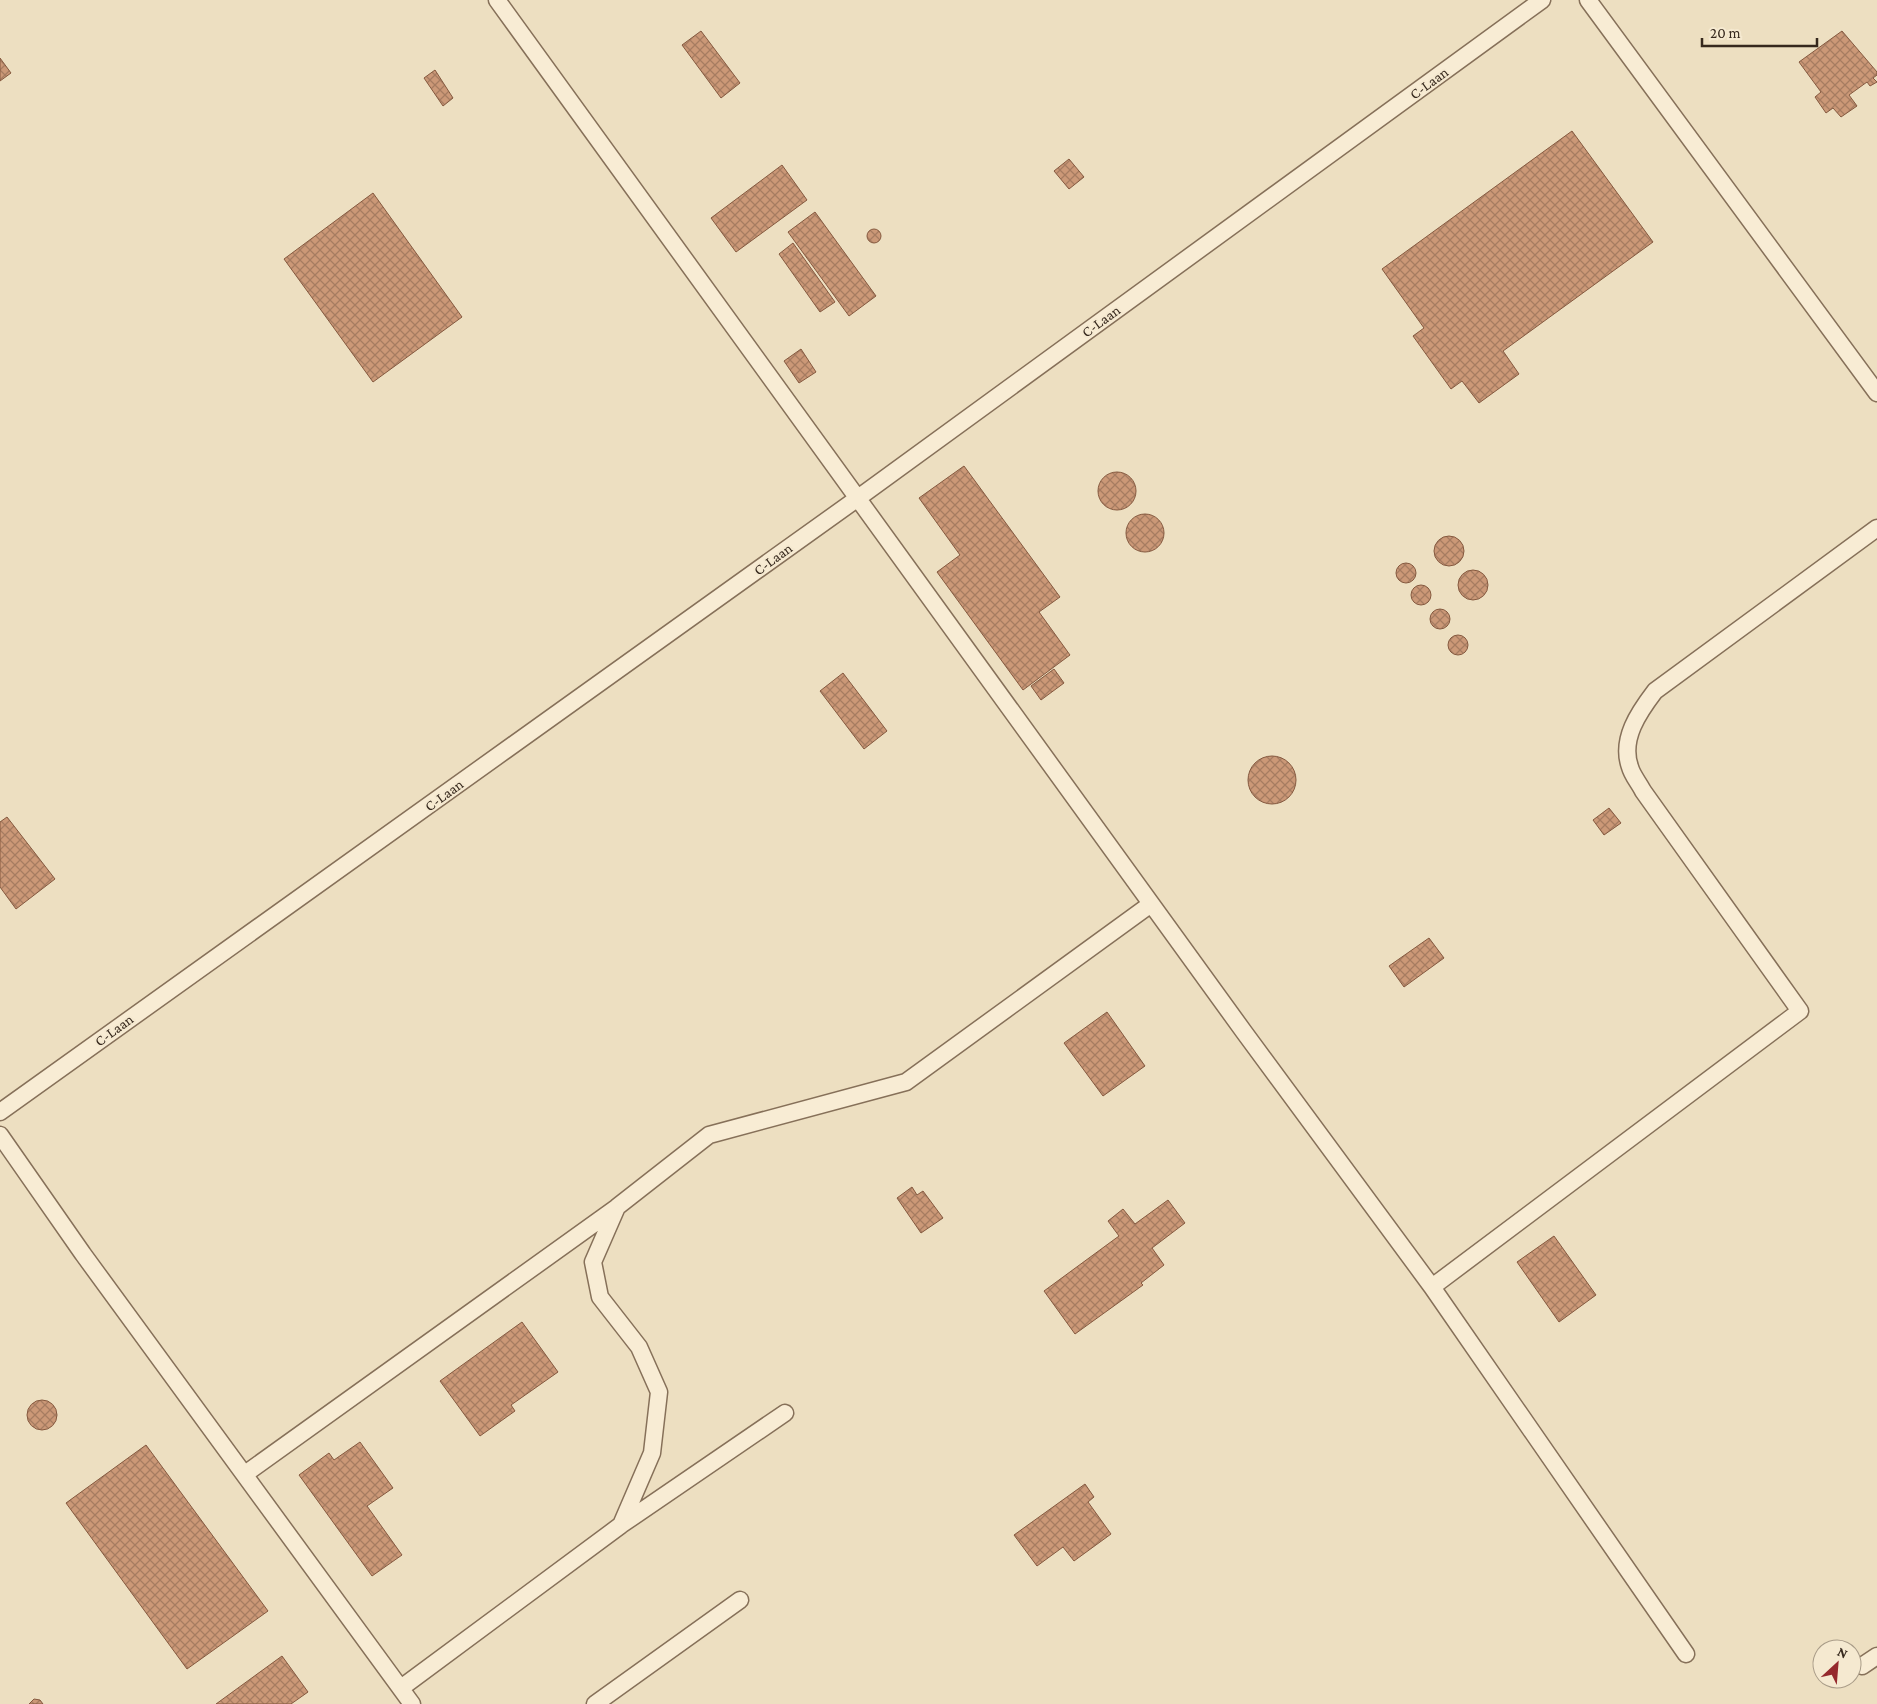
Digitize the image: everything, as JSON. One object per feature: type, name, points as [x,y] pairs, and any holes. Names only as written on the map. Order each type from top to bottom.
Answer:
[{"type":"lane","points":[[497,0],[1151,904],[1432,1287],[1686,1654]]},
{"type":"lane","name":"C-Laan","points":[[0,1112],[858,498],[1542,0]]},
{"type":"lane","points":[[1588,0],[1877,394]]},
{"type":"lane","points":[[1432,1287],[1800,1011],[1643,791],[1629,766],[1627,743],[1637,714],[1655,691],[1877,528]]},
{"type":"lane","points":[[245,1474],[617,1207],[709,1135],[906,1082],[1151,904]]},
{"type":"lane","points":[[0,1136],[83,1254],[412,1704]]},
{"type":"lane","points":[[617,1207],[593,1262],[600,1297],[639,1346],[659,1392],[652,1453],[621,1525]]},
{"type":"lane","points":[[401,1688],[621,1525],[786,1413]]},
{"type":"lane","points":[[595,1704],[740,1600]]},
{"type":"lane","points":[[1862,1666],[1877,1656]]},
{"type":"building","points":[[701,31],[740,83],[721,98],[682,45]]},
{"type":"building","points":[[1842,31],[1877,72],[1877,75],[1873,78],[1877,82],[1870,86],[1867,82],[1849,95],[1857,106],[1841,117],[1833,108],[1826,113],[1815,97],[1821,92],[1799,62]]},
{"type":"building","points":[[0,58],[11,73],[0,81]]},
{"type":"building","points":[[435,70],[453,98],[443,106],[424,78]]},
{"type":"building","points":[[1572,131],[1653,242],[1503,351],[1519,374],[1479,403],[1462,381],[1451,389],[1413,336],[1424,328],[1382,269]]},
{"type":"building","points":[[1069,159],[1084,177],[1069,189],[1054,171]]},
{"type":"building","points":[[782,165],[807,200],[736,252],[711,218]]},
{"type":"building","points":[[373,193],[462,317],[373,382],[284,259]]},
{"type":"building","points":[[815,212],[876,296],[849,316],[788,232]]},
{"type":"building","points":[[874,229],[879,231],[881,236],[879,241],[874,243],[869,241],[867,236],[869,231]]},
{"type":"building","points":[[793,243],[835,302],[820,312],[779,254]]},
{"type":"building","points":[[801,349],[816,372],[799,383],[784,361]]},
{"type":"building","points":[[964,466],[1060,597],[1039,612],[1070,655],[1023,690],[937,572],[960,555],[919,498]]},
{"type":"building","points":[[1117,472],[1130,478],[1136,491],[1130,504],[1117,510],[1104,504],[1098,491],[1104,478]]},
{"type":"building","points":[[1145,514],[1158,520],[1164,533],[1158,546],[1145,552],[1132,546],[1126,533],[1132,520]]},
{"type":"building","points":[[1449,536],[1460,540],[1464,551],[1460,562],[1449,566],[1438,562],[1434,551],[1438,540]]},
{"type":"building","points":[[1406,563],[1413,566],[1416,573],[1413,580],[1406,583],[1399,580],[1396,573],[1399,566]]},
{"type":"building","points":[[1473,570],[1484,574],[1488,585],[1484,596],[1473,600],[1462,596],[1458,585],[1462,574]]},
{"type":"building","points":[[1421,585],[1428,588],[1431,595],[1428,602],[1421,605],[1414,602],[1411,595],[1414,588]]},
{"type":"building","points":[[1440,609],[1447,612],[1450,619],[1447,626],[1440,629],[1433,626],[1430,619],[1433,612]]},
{"type":"building","points":[[1458,635],[1465,638],[1468,645],[1465,652],[1458,655],[1451,652],[1448,645],[1451,638]]},
{"type":"building","points":[[1054,669],[1064,683],[1041,700],[1031,686]]},
{"type":"building","points":[[843,673],[887,731],[864,749],[820,691]]},
{"type":"building","points":[[1272,756],[1281,758],[1289,763],[1294,771],[1296,780],[1294,789],[1289,797],[1281,802],[1272,804],[1263,802],[1255,797],[1250,789],[1248,780],[1250,771],[1255,763],[1263,758]]},
{"type":"building","points":[[1609,808],[1621,823],[1604,835],[1593,820]]},
{"type":"building","points":[[7,817],[55,879],[16,909],[0,887],[0,822]]},
{"type":"building","points":[[1429,938],[1444,958],[1404,987],[1389,966]]},
{"type":"building","points":[[1107,1012],[1145,1066],[1103,1096],[1064,1043]]},
{"type":"building","points":[[912,1187],[917,1195],[923,1191],[943,1218],[921,1233],[897,1198]]},
{"type":"building","points":[[1168,1200],[1185,1223],[1152,1248],[1164,1265],[1141,1283],[1143,1285],[1075,1334],[1044,1291],[1119,1236],[1108,1221],[1123,1209],[1135,1224]]},
{"type":"building","points":[[1554,1236],[1596,1295],[1559,1322],[1517,1262]]},
{"type":"building","points":[[522,1322],[558,1372],[511,1405],[515,1411],[480,1436],[440,1381]]},
{"type":"building","points":[[42,1400],[53,1404],[57,1415],[53,1426],[42,1430],[31,1426],[27,1415],[31,1404]]},
{"type":"building","points":[[360,1442],[393,1488],[367,1506],[402,1555],[372,1576],[299,1475],[329,1453],[334,1460]]},
{"type":"building","points":[[146,1445],[268,1611],[187,1669],[66,1503]]},
{"type":"building","points":[[1085,1484],[1094,1497],[1088,1502],[1111,1534],[1074,1561],[1063,1547],[1037,1566],[1014,1535]]},
{"type":"building","points":[[282,1656],[308,1692],[291,1704],[216,1704]]},
{"type":"building","points":[[34,1699],[40,1700],[43,1704],[29,1704]]}]
